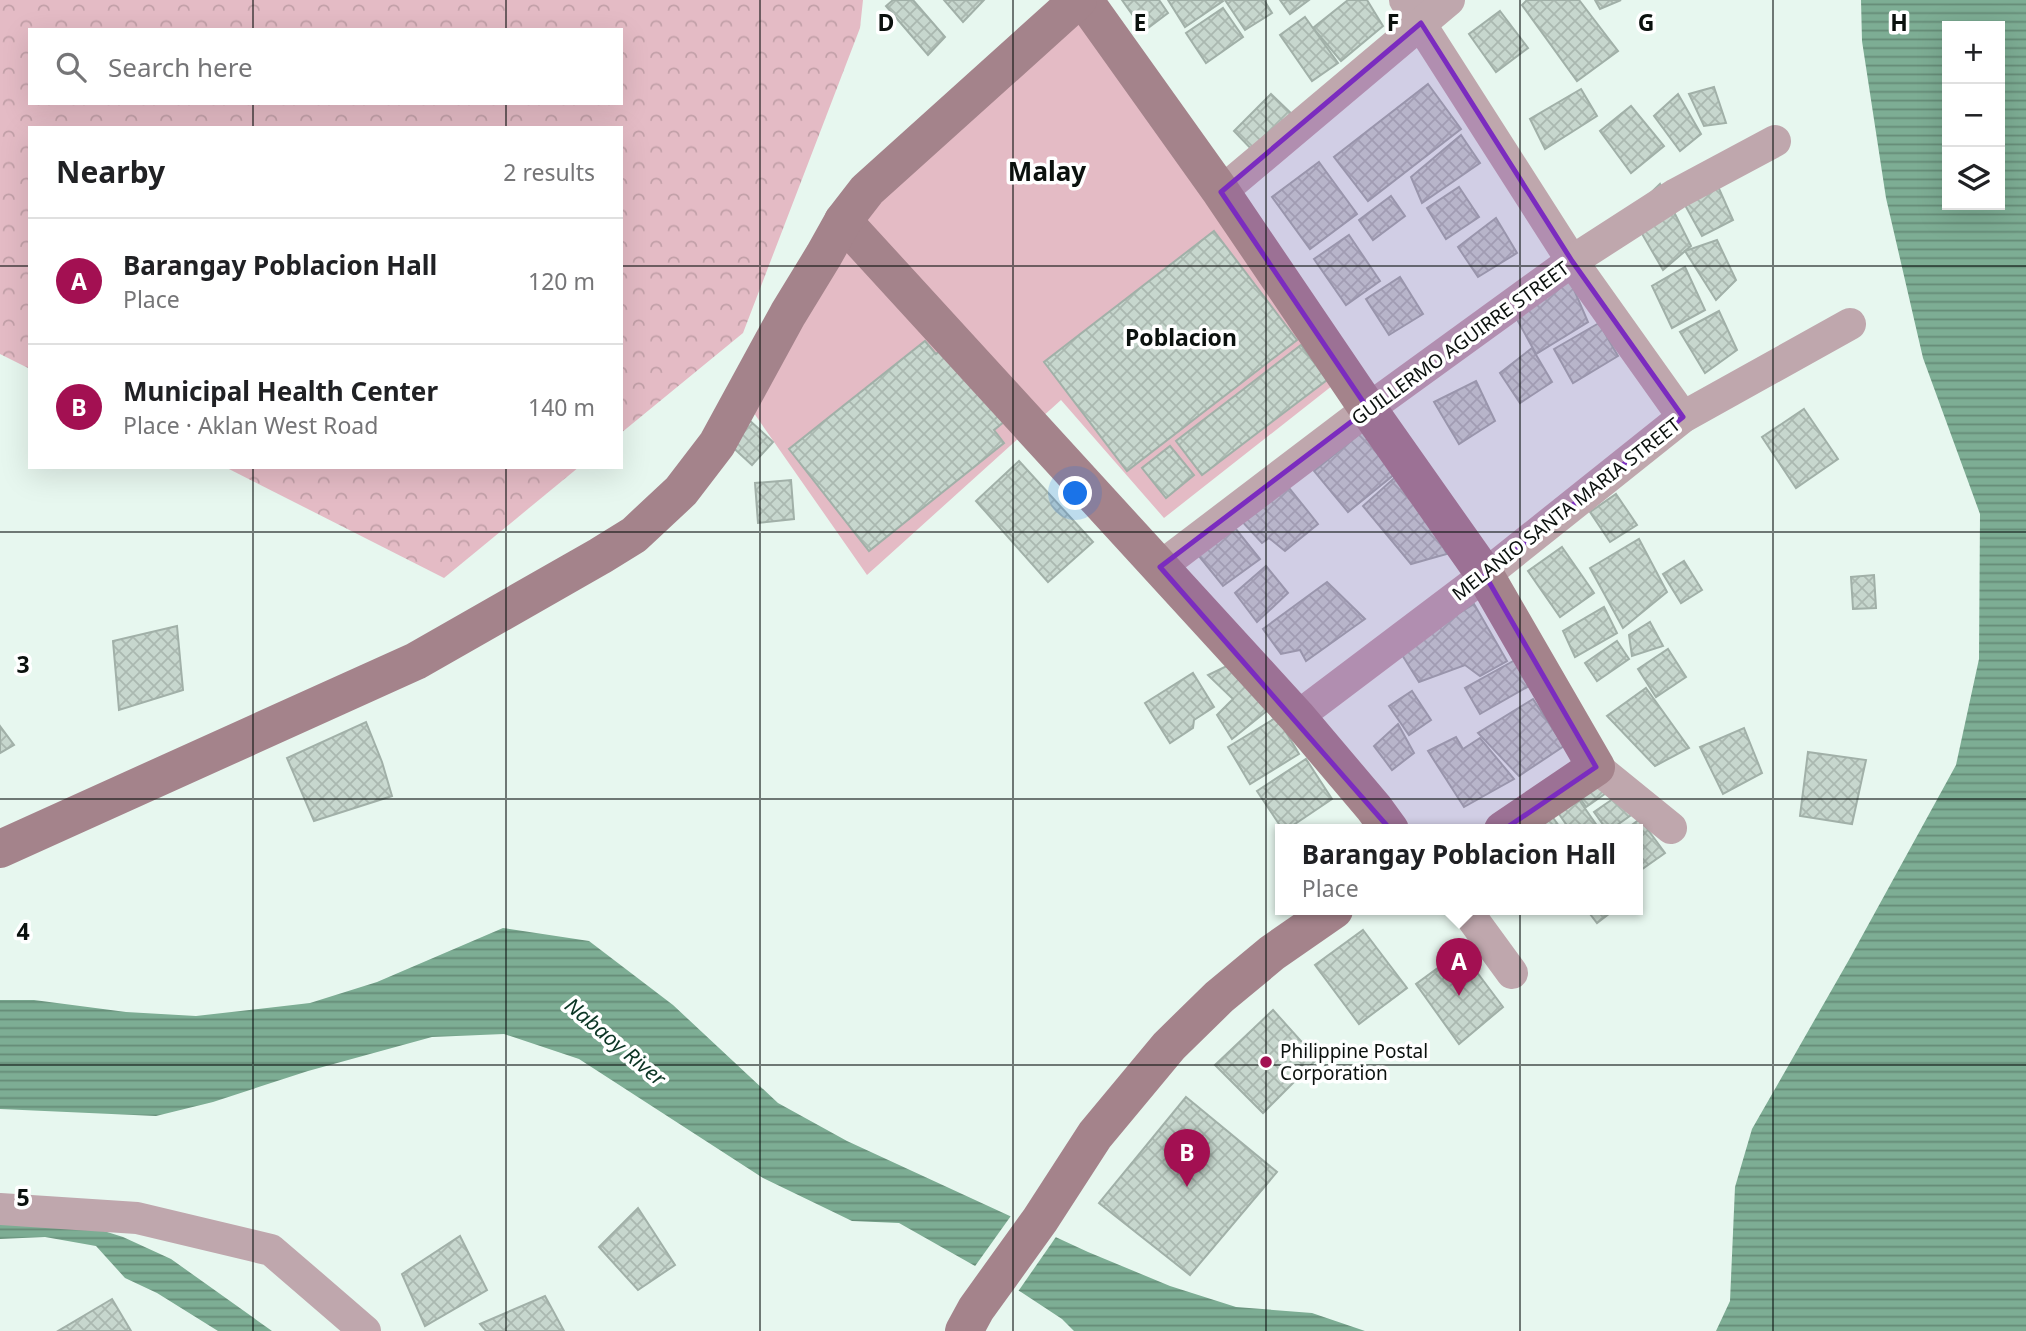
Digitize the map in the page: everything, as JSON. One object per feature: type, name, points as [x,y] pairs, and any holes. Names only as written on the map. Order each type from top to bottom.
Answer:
[{"type":"main road","points":[[0,849],[416,661],[634,535],[681,491],[717,444],[788,314],[843,221],[867,190],[1078,0]]},
{"type":"main road","points":[[1084,0],[1221,192],[1368,409],[1485,575],[1595,766],[1512,824]]},
{"type":"main road","points":[[843,221],[1297,716],[1386,824]]},
{"type":"main road","points":[[970,1320],[1095,1135],[1169,1046],[1219,997],[1272,953],[1327,915]]},
{"type":"street","points":[[1221,192],[1413,12],[1449,0]]},
{"type":"street","points":[[1413,12],[1572,261],[1683,417]]},
{"type":"street","name":"GUILLERMO AGUIRRE STREET","points":[[1160,567],[1368,409],[1572,261],[1676,194],[1774,141]]},
{"type":"street","name":"MELANIO SANTA MARIA STREET","points":[[1297,716],[1485,575],[1683,417],[1850,324]]},
{"type":"street","points":[[1595,766],[1671,828]]},
{"type":"street","points":[[1470,915],[1512,973]]},
{"type":"street","points":[[0,1209],[137,1218],[271,1250],[365,1331]]},
{"type":"highlighted area","points":[[1421,23],[1572,261],[1683,417],[1485,575],[1596,767],[1440,873],[1398,875],[1389,828],[1160,567],[1368,409],[1221,192]]},
{"type":"green space","points":[[0,0],[863,0],[860,28],[743,333],[623,431],[623,126],[28,126],[28,368],[0,354]]},
{"type":"green space","points":[[1084,11],[1342,378],[1164,518],[1061,400],[867,575],[742,396],[848,230]]},
{"type":"green space","points":[[229,469],[577,469],[444,578]]},
{"type":"water","points":[[1861,0],[2026,0],[2026,1331],[1716,1331],[1730,1301],[1735,1187],[1752,1129],[1956,765],[1979,659],[1980,514],[1923,358],[1886,198],[1862,41]]},
{"type":"water","name":"Nabaoy River","points":[[503,928],[589,941],[673,1005],[778,1103],[847,1141],[1088,1252],[1170,1286],[1236,1307],[1312,1313],[1365,1331],[1074,1331],[1062,1319],[1021,1292],[899,1223],[852,1221],[763,1178],[579,1059],[504,1034],[432,1037],[308,1071],[213,1102],[156,1116],[0,1109],[0,1000],[34,1000],[126,1012],[196,1016],[310,1003],[377,982]]},
{"type":"water","points":[[0,1220],[88,1226],[123,1237],[171,1259],[272,1331],[218,1331],[157,1293],[125,1278],[96,1246],[45,1237],[0,1239]]},
{"type":"pier","points":[[1013,1213],[1058,1234],[1017,1293],[973,1269]]},
{"type":"building","points":[[893,0],[913,0],[945,37],[928,55],[886,6]]},
{"type":"building","points":[[944,0],[984,0],[963,22]]},
{"type":"building","points":[[1122,0],[1159,0],[1168,13],[1144,31]]},
{"type":"building","points":[[1168,0],[1222,0],[1223,1],[1185,27]]},
{"type":"building","points":[[1225,0],[1264,0],[1272,13],[1245,30]]},
{"type":"building","points":[[1280,0],[1309,0],[1290,14]]},
{"type":"building","points":[[1348,0],[1367,0],[1383,26],[1341,61],[1313,28]]},
{"type":"building","points":[[1527,0],[1579,0],[1618,51],[1577,81],[1522,5]]},
{"type":"building","points":[[1595,0],[1621,0],[1600,9]]},
{"type":"building","points":[[1223,8],[1243,37],[1206,63],[1186,33]]},
{"type":"building","points":[[1500,11],[1528,48],[1496,72],[1469,34]]},
{"type":"building","points":[[1305,17],[1338,63],[1312,81],[1280,35]]},
{"type":"building","points":[[1428,84],[1461,129],[1368,201],[1334,157]]},
{"type":"building","points":[[1714,87],[1726,123],[1704,126],[1689,94]]},
{"type":"building","points":[[1581,89],[1597,116],[1545,149],[1530,119]]},
{"type":"building","points":[[1271,94],[1296,118],[1258,156],[1234,131]]},
{"type":"building","points":[[1678,94],[1701,134],[1680,151],[1654,116]]},
{"type":"building","points":[[1631,106],[1664,146],[1631,173],[1600,131]]},
{"type":"building","points":[[1461,135],[1480,163],[1422,203],[1411,177]]},
{"type":"building","points":[[1319,162],[1357,214],[1310,249],[1272,197]]},
{"type":"building","points":[[1708,164],[1733,220],[1702,236],[1674,185]]},
{"type":"building","points":[[1660,184],[1691,246],[1663,270],[1630,213]]},
{"type":"building","points":[[1459,187],[1479,217],[1446,239],[1427,208]]},
{"type":"building","points":[[1391,196],[1405,216],[1373,240],[1359,220]]},
{"type":"building","points":[[1496,218],[1517,253],[1478,277],[1458,247]]},
{"type":"building","points":[[1214,231],[1297,340],[1127,471],[1044,362]]},
{"type":"building","points":[[1349,235],[1380,281],[1346,305],[1314,259]]},
{"type":"building","points":[[1717,240],[1736,280],[1716,300],[1685,251]]},
{"type":"building","points":[[1685,267],[1705,310],[1672,328],[1652,286]]},
{"type":"building","points":[[1400,277],[1423,314],[1389,335],[1366,299]]},
{"type":"building","points":[[1569,278],[1588,322],[1536,354],[1513,312]]},
{"type":"building","points":[[1719,311],[1737,350],[1705,373],[1680,332]]},
{"type":"building","points":[[1599,323],[1618,356],[1573,383],[1554,349]]},
{"type":"building","points":[[925,341],[936,354],[951,341],[1010,417],[994,430],[1004,443],[869,551],[789,449]]},
{"type":"building","points":[[1301,345],[1327,380],[1202,475],[1176,441]]},
{"type":"building","points":[[1532,348],[1552,382],[1520,403],[1500,373]]},
{"type":"building","points":[[1476,381],[1495,421],[1459,444],[1434,402]]},
{"type":"building","points":[[1804,409],[1838,459],[1796,488],[1762,437]]},
{"type":"building","points":[[748,419],[773,442],[752,465],[727,442]]},
{"type":"building","points":[[1363,431],[1396,473],[1348,512],[1314,471]]},
{"type":"building","points":[[1170,446],[1194,475],[1166,498],[1142,468]]},
{"type":"building","points":[[1019,461],[1093,542],[1048,582],[976,501]]},
{"type":"building","points":[[1401,472],[1447,554],[1411,564],[1363,506]]},
{"type":"building","points":[[791,480],[794,519],[758,523],[755,483]]},
{"type":"building","points":[[1286,484],[1318,524],[1285,551],[1269,538],[1262,543],[1237,516]]},
{"type":"building","points":[[1616,494],[1637,525],[1610,542],[1590,512]]},
{"type":"building","points":[[1235,528],[1260,559],[1223,586],[1198,555]]},
{"type":"building","points":[[1639,539],[1667,592],[1623,628],[1590,568]]},
{"type":"building","points":[[1562,547],[1594,593],[1560,617],[1528,571]]},
{"type":"building","points":[[1684,561],[1702,590],[1681,603],[1663,574]]},
{"type":"building","points":[[1266,566],[1288,593],[1257,622],[1235,593]]},
{"type":"building","points":[[1874,575],[1876,608],[1853,609],[1851,577]]},
{"type":"building","points":[[1327,582],[1365,619],[1306,661],[1300,650],[1281,654],[1263,629]]},
{"type":"building","points":[[1474,604],[1507,661],[1480,676],[1465,665],[1419,682],[1399,650]]},
{"type":"building","points":[[1604,607],[1617,633],[1575,657],[1563,631]]},
{"type":"building","points":[[1650,622],[1663,646],[1632,656],[1629,635]]},
{"type":"building","points":[[177,626],[183,690],[119,710],[113,641]]},
{"type":"building","points":[[1617,641],[1629,659],[1597,681],[1585,663]]},
{"type":"building","points":[[1668,649],[1686,677],[1656,697],[1638,669]]},
{"type":"building","points":[[1515,660],[1529,686],[1480,714],[1465,688]]},
{"type":"building","points":[[1231,664],[1273,706],[1232,739],[1217,715],[1233,699],[1208,675]]},
{"type":"building","points":[[1193,673],[1214,707],[1194,720],[1193,728],[1170,743],[1145,703]]},
{"type":"building","points":[[1646,688],[1689,748],[1655,766],[1607,716]]},
{"type":"building","points":[[1412,691],[1431,720],[1409,735],[1389,706]]},
{"type":"building","points":[[1533,699],[1564,746],[1519,776],[1478,733]]},
{"type":"building","points":[[1277,717],[1299,754],[1250,784],[1228,747]]},
{"type":"building","points":[[366,722],[392,796],[314,821],[287,758]]},
{"type":"building","points":[[1398,724],[1414,753],[1392,770],[1374,746]]},
{"type":"building","points":[[0,726],[14,745],[0,753]]},
{"type":"building","points":[[1744,728],[1762,773],[1723,794],[1700,747]]},
{"type":"building","points":[[1456,737],[1463,749],[1480,738],[1514,779],[1464,807],[1428,751]]},
{"type":"building","points":[[1808,752],[1866,760],[1852,824],[1800,816]]},
{"type":"building","points":[[1306,759],[1332,799],[1295,824],[1279,824],[1257,791]]},
{"type":"building","points":[[1597,776],[1612,789],[1586,807],[1576,792]]},
{"type":"building","points":[[1620,794],[1634,813],[1618,824],[1603,824],[1594,812]]},
{"type":"building","points":[[1577,797],[1596,824],[1566,824],[1557,811]]},
{"type":"building","points":[[1551,815],[1558,824],[1538,824]]},
{"type":"building","points":[[1640,819],[1665,853],[1643,868],[1643,824],[1633,824]]},
{"type":"building","points":[[1591,915],[1607,915],[1597,923]]},
{"type":"building","points":[[1363,930],[1407,988],[1359,1024],[1315,965]]},
{"type":"building","points":[[1461,951],[1503,1007],[1459,1044],[1416,984]]},
{"type":"building","name":"Philippine Postal Corporation","points":[[1273,1010],[1317,1059],[1263,1113],[1215,1065]]},
{"type":"building","points":[[1186,1097],[1277,1172],[1190,1275],[1099,1203]]},
{"type":"building","points":[[638,1208],[675,1265],[638,1290],[599,1247]]},
{"type":"building","points":[[460,1236],[487,1290],[425,1326],[402,1274]]},
{"type":"building","points":[[545,1296],[564,1331],[486,1331],[480,1324]]},
{"type":"building","points":[[112,1299],[131,1331],[58,1331]]},
{"type":"place","name":"Barangay Poblacion Hall","points":[[1459,996]]},
{"type":"place","name":"Philippine Postal Corporation","points":[[1266,1062]]},
{"type":"place","name":"Municipal Health Center","points":[[1187,1187]]},
{"type":"district","name":"Malay","points":[[1047,172]]},
{"type":"district","name":"Poblacion","points":[[1181,338]]}]
